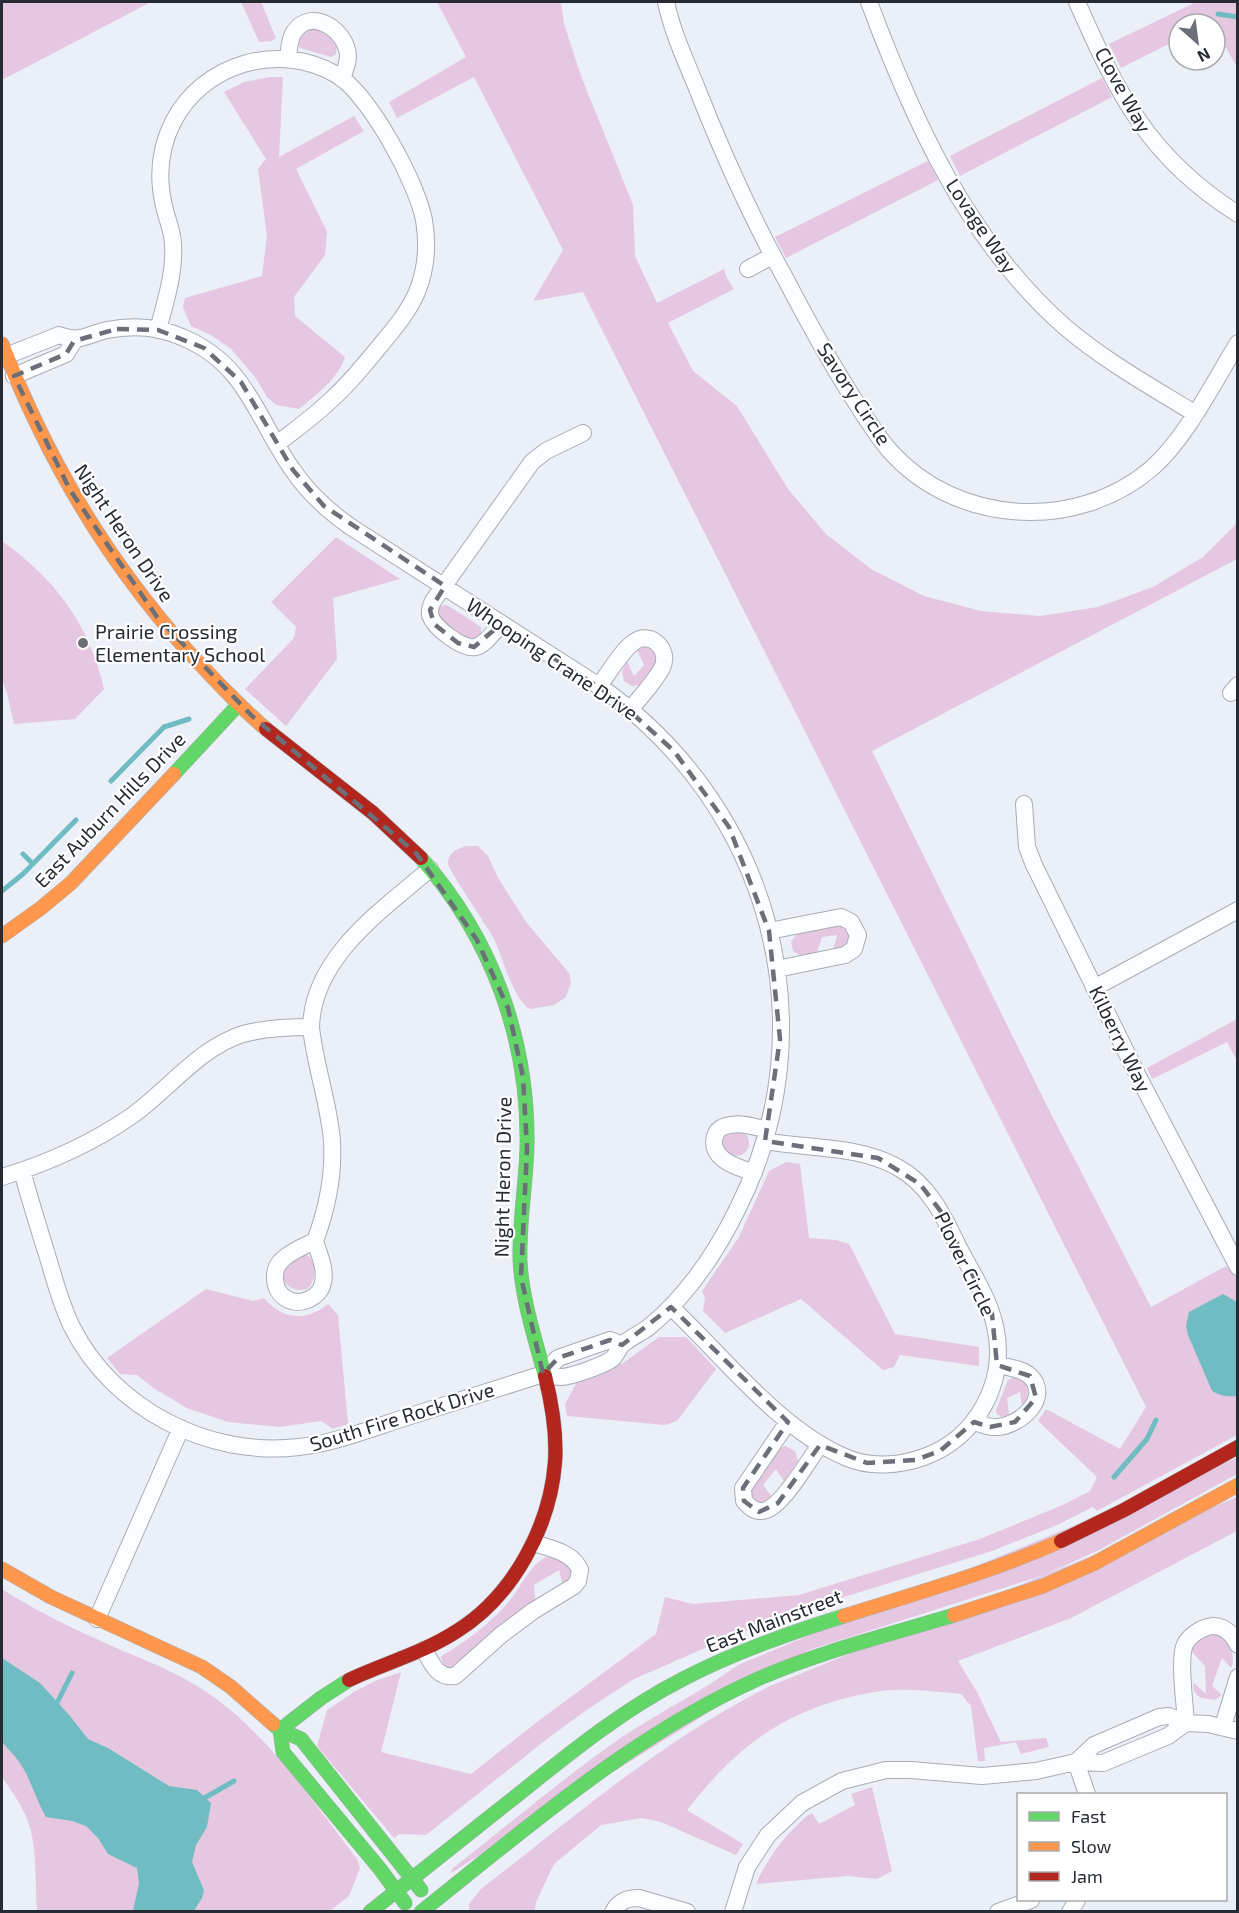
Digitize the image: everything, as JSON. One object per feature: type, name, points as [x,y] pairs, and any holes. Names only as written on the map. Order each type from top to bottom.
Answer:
[{"type":"street","name":"Savory Circle","points":[[666,2],[675,34],[739,188],[772,256],[827,356],[883,442],[915,474],[932,485],[965,501],[989,508],[1032,513],[1067,509],[1097,500],[1128,485],[1152,467],[1180,435],[1238,343]]},
{"type":"street","name":"Lovage Way","points":[[869,2],[904,86],[938,158],[966,208],[1001,260],[1037,300],[1081,339],[1129,374],[1194,413]]},
{"type":"street","name":"Clove Way","points":[[1077,2],[1128,106],[1147,135],[1191,181],[1238,214]]},
{"type":"street","points":[[288,59],[294,32],[305,22],[326,23],[338,33],[346,47],[347,62],[342,79]]},
{"type":"street","points":[[158,330],[173,262],[173,242],[162,198],[160,175],[162,152],[173,123],[184,105],[199,89],[226,70],[260,60],[288,59],[318,66],[342,79],[357,93],[377,118],[417,196],[426,231],[424,266],[413,301],[400,323],[333,398],[312,418],[277,444]]},
{"type":"street","points":[[748,269],[772,256]]},
{"type":"street","name":"Whooping Crane Drive","points":[[4,350],[59,335],[74,341],[117,329],[139,328],[158,330],[186,339],[204,348],[224,363],[241,382],[293,471],[324,507],[359,532],[599,686],[630,710],[674,751],[717,808],[742,853],[769,930],[777,969],[781,1019],[780,1057],[775,1097],[754,1173],[712,1255],[671,1307],[622,1345],[610,1340],[558,1358],[543,1374]]},
{"type":"street","name":"Whooping Crane Drive","points":[[14,376],[66,354],[74,341]]},
{"type":"street","name":"Night Heron Drive","points":[[4,350],[53,460],[83,513],[116,563],[171,634],[239,704],[393,831],[430,869],[458,907],[486,957],[508,1008],[520,1056],[526,1098],[527,1136],[521,1277],[526,1310],[553,1415],[555,1452],[549,1498],[534,1543],[520,1566],[490,1605],[460,1629],[424,1650],[365,1672],[335,1688],[280,1730]]},
{"type":"street","points":[[501,624],[482,644],[466,647],[434,624],[430,610],[433,601],[532,462],[546,451],[584,434]]},
{"type":"street","points":[[599,686],[631,644],[642,639],[655,641],[664,655],[662,668],[630,710]]},
{"type":"street","name":"East Auburn Hills Drive","points":[[2,936],[41,909],[70,883],[239,704]]},
{"type":"street","name":"Kilberry Way","points":[[1024,804],[1029,855],[1139,1078],[1238,1267]]},
{"type":"street","points":[[315,1241],[328,1196],[332,1157],[330,1129],[310,1027],[314,1004],[321,982],[338,955],[380,913],[430,869]]},
{"type":"street","points":[[1094,988],[1238,910]]},
{"type":"street","points":[[769,930],[841,917],[851,922],[858,935],[854,949],[845,955],[777,969]]},
{"type":"street","points":[[2,1177],[71,1151],[120,1124],[222,1043],[255,1031],[310,1027]]},
{"type":"street","name":"Plover Circle","points":[[671,1307],[788,1422],[820,1445],[845,1458],[882,1465],[915,1460],[953,1442],[974,1422],[992,1389],[997,1365],[996,1328],[987,1303],[942,1214],[920,1184],[900,1168],[878,1158],[766,1136],[732,1124],[720,1130],[715,1138],[716,1150],[723,1159],[754,1173]]},
{"type":"street","name":"South Fire Rock Drive","points":[[22,1171],[63,1306],[80,1342],[108,1377],[132,1400],[152,1414],[181,1428],[214,1440],[247,1447],[276,1449],[312,1445],[341,1439],[543,1374]]},
{"type":"street","points":[[974,1422],[990,1427],[1008,1425],[1028,1413],[1036,1398],[1034,1383],[1030,1376],[1022,1371],[997,1365]]},
{"type":"street","points":[[788,1422],[744,1488],[744,1501],[753,1509],[759,1512],[766,1511],[778,1503],[820,1445]]},
{"type":"street","points":[[97,1619],[181,1428]]},
{"type":"street","name":"East Mainstreet","points":[[370,1911],[606,1726],[681,1680],[791,1632],[976,1574],[1035,1552],[1080,1532],[1238,1447]]},
{"type":"street","points":[[2,1569],[30,1587],[202,1667],[231,1687],[280,1730],[300,1738],[412,1878],[430,1909],[599,1773],[662,1730],[701,1707],[749,1683],[793,1666],[996,1602],[1066,1576],[1238,1485]]},
{"type":"street","points":[[424,1650],[435,1670],[447,1677],[455,1676],[501,1635],[533,1611],[574,1586],[578,1581],[580,1570],[573,1559],[556,1550],[534,1543]]},
{"type":"street","points":[[1186,1723],[1183,1653],[1188,1639],[1204,1628],[1213,1626],[1229,1632],[1238,1645]]},
{"type":"street","points":[[733,1911],[747,1867],[768,1835],[792,1810],[817,1793],[842,1781],[886,1770],[921,1770],[982,1776],[1036,1771],[1076,1762],[1103,1763],[1168,1736],[1186,1723],[1230,1729],[1238,1677]]},
{"type":"street","points":[[280,1730],[283,1752],[360,1844],[410,1911]]},
{"type":"street","points":[[1076,1762],[1087,1793]]},
{"type":"street","points":[[613,1911],[617,1904],[631,1898],[687,1911]]},
{"type":"street","points":[[998,1911],[1026,1901]]},
{"type":"highlighted area","points":[[117,329],[158,330],[204,348],[241,382],[293,470],[324,506],[445,586],[430,610],[434,624],[458,643],[474,647],[501,624],[615,698],[674,751],[729,827],[769,931],[780,1039],[765,1141],[878,1158],[920,1184],[942,1213],[992,1314],[997,1365],[1030,1376],[1036,1398],[1015,1422],[990,1427],[974,1422],[940,1451],[915,1460],[867,1463],[820,1445],[778,1503],[759,1512],[744,1501],[743,1488],[788,1422],[671,1307],[622,1345],[610,1340],[558,1358],[543,1374],[521,1277],[527,1148],[523,1077],[508,1008],[477,940],[416,853],[252,716],[157,617],[70,490],[14,376],[66,354],[74,341]]},
{"type":"shaded area","points":[[2,2],[151,2],[2,80]]},
{"type":"shaded area","points":[[241,2],[261,2],[276,38],[272,41],[259,42]]},
{"type":"shaded area","points":[[437,2],[561,2],[564,24],[581,76],[633,205],[635,256],[657,303],[724,269],[734,289],[668,323],[693,371],[737,406],[788,489],[826,534],[871,569],[924,596],[981,611],[1040,616],[1098,607],[1153,587],[1203,557],[1237,523],[1237,559],[872,751],[1047,1106],[1151,1307],[1226,1266],[1237,1277],[1237,1435],[1097,1511],[1093,1507],[1057,1525],[992,1551],[799,1611],[728,1638],[634,1679],[547,1739],[426,1835],[399,1834],[394,1838],[317,1746],[327,1710],[354,1692],[375,1681],[401,1672],[381,1752],[471,1774],[656,1634],[665,1597],[693,1604],[799,1595],[980,1539],[1065,1504],[1090,1491],[1097,1477],[1038,1421],[1046,1409],[1120,1449],[1146,1407],[583,292],[533,301],[563,250],[474,77],[397,118],[389,102],[466,57]]},
{"type":"shaded area","points":[[1196,2],[1237,2],[1237,67],[1227,50],[1227,12],[1175,12]]},
{"type":"shaded area","points":[[1167,16],[1167,45],[1121,68],[1109,44]]},
{"type":"shaded area","points":[[313,28],[327,34],[337,45],[336,54],[331,57],[300,48],[298,39]]},
{"type":"shaded area","points":[[283,77],[279,157],[354,116],[364,131],[296,169],[327,232],[325,255],[294,297],[295,316],[345,357],[332,380],[299,409],[276,405],[267,397],[255,377],[231,349],[211,335],[191,326],[183,307],[185,298],[262,276],[267,236],[258,169],[266,159],[224,92],[244,82]]},
{"type":"shaded area","points":[[1102,78],[1112,97],[960,176],[950,156]]},
{"type":"shaded area","points":[[928,161],[938,180],[786,258],[775,237]]},
{"type":"shaded area","points":[[336,537],[400,579],[333,598],[337,659],[286,726],[245,689],[294,638],[296,627],[271,602]]},
{"type":"shaded area","points":[[2,541],[39,571],[54,588],[68,605],[89,644],[104,689],[75,719],[14,724],[2,680]]},
{"type":"shaded area","points":[[443,605],[447,605],[481,627],[481,635],[477,639],[472,639],[460,635],[449,627],[437,613]]},
{"type":"shaded area","points":[[645,646],[650,647],[656,654],[656,663],[639,685],[632,686],[624,681],[622,672],[627,661],[634,676],[644,665],[637,650]]},
{"type":"shaded area","points":[[466,846],[478,846],[488,856],[497,876],[526,922],[569,973],[571,982],[566,997],[554,1005],[530,1009],[519,997],[494,939],[448,864],[451,854]]},
{"type":"shaded area","points":[[836,925],[841,926],[849,934],[849,942],[844,947],[833,950],[837,935],[822,937],[817,953],[799,955],[793,951],[791,942],[797,934]]},
{"type":"shaded area","points":[[1237,1019],[1237,1061],[1227,1042],[1152,1079],[1147,1068]]},
{"type":"shaded area","points":[[736,1130],[745,1134],[749,1143],[745,1152],[736,1156],[727,1152],[723,1143],[727,1134]]},
{"type":"shaded area","points":[[786,1162],[800,1164],[809,1238],[836,1240],[849,1244],[895,1334],[979,1347],[979,1366],[900,1355],[894,1367],[883,1370],[801,1299],[725,1333],[703,1311],[705,1298],[702,1291],[739,1237],[769,1171]]},
{"type":"shaded area","points":[[306,1254],[314,1266],[313,1281],[307,1289],[297,1290],[285,1283],[284,1274],[287,1266]]},
{"type":"shaded area","points":[[206,1289],[253,1301],[264,1298],[279,1311],[295,1316],[312,1314],[328,1304],[338,1315],[348,1424],[333,1429],[321,1421],[280,1427],[228,1422],[187,1408],[137,1375],[120,1374],[107,1358]]},
{"type":"shaded area","points":[[659,1337],[686,1337],[716,1369],[677,1421],[665,1425],[567,1416],[565,1404],[578,1380],[623,1363]]},
{"type":"shaded area","points":[[1016,1376],[1021,1379],[1028,1390],[1027,1398],[1022,1407],[1020,1392],[1007,1398],[1009,1415],[1001,1417],[996,1410],[1008,1380]]},
{"type":"shaded area","points":[[785,1446],[795,1451],[798,1461],[784,1481],[776,1469],[763,1485],[772,1497],[766,1503],[757,1503],[752,1499],[751,1490],[778,1449]]},
{"type":"shaded area","points":[[1237,1458],[1237,1474],[1099,1550],[1044,1575],[809,1650],[451,1873],[452,1869],[557,1785],[622,1737],[738,1665]]},
{"type":"shaded area","points":[[1237,1497],[1237,1531],[1071,1618],[958,1661],[977,1692],[1001,1742],[1046,1738],[1049,1747],[1021,1754],[1016,1742],[984,1748],[985,1761],[978,1761],[971,1706],[961,1694],[890,1690],[846,1698],[797,1716],[756,1740],[721,1771],[687,1810],[743,1844],[736,1855],[661,1822],[642,1818],[601,1825],[554,1864],[536,1902],[535,1911],[469,1912],[469,1904],[481,1889],[550,1834],[656,1755],[731,1707],[770,1686]]},
{"type":"shaded area","points":[[546,1557],[558,1559],[568,1565],[573,1572],[570,1580],[563,1585],[559,1570],[534,1585],[535,1601],[489,1634],[453,1668],[444,1667],[441,1657],[492,1619],[511,1599],[535,1565]]},
{"type":"shaded area","points":[[2,1589],[61,1622],[188,1681],[244,1722],[303,1788],[357,1859],[360,1868],[349,1896],[330,1911],[37,1911],[35,1858],[30,1827],[22,1807],[2,1777]]},
{"type":"shaded area","points":[[1214,1634],[1227,1642],[1233,1657],[1231,1668],[1222,1658],[1212,1686],[1222,1695],[1215,1700],[1201,1697],[1194,1690],[1194,1683],[1206,1694],[1205,1666],[1192,1652],[1200,1640]]},
{"type":"shaded area","points":[[872,1787],[892,1871],[877,1879],[848,1876],[756,1884],[778,1847],[807,1816],[812,1813],[819,1824],[855,1805],[851,1794]]},
{"type":"water","points":[[1223,1294],[1237,1302],[1237,1396],[1224,1396],[1212,1391],[1186,1326],[1189,1312]]},
{"type":"water","points":[[2,1658],[40,1683],[88,1739],[108,1748],[169,1786],[197,1790],[211,1803],[207,1827],[196,1845],[192,1862],[204,1890],[194,1911],[133,1911],[139,1883],[137,1868],[108,1854],[98,1838],[86,1826],[72,1821],[46,1817],[24,1769],[2,1742]]},
{"type":"waterway","points":[[1227,15],[1238,17]]},
{"type":"waterway","points":[[111,781],[164,727],[189,719]]},
{"type":"waterway","points":[[2,891],[23,874],[76,820]]},
{"type":"waterway","points":[[23,854],[33,864]]},
{"type":"waterway","points":[[1114,1477],[1147,1439],[1156,1420]]},
{"type":"waterway","points":[[55,1707],[72,1673]]},
{"type":"waterway","points":[[201,1800],[234,1781]]},
{"type":"traffic: fast","points":[[174,774],[239,704]]},
{"type":"traffic: fast","points":[[421,858],[446,889],[468,922],[486,956],[513,1030],[526,1107],[527,1147],[521,1232],[521,1275],[545,1376]]},
{"type":"traffic: fast","points":[[421,1912],[583,1784],[669,1726],[714,1701],[783,1668],[954,1615]]},
{"type":"traffic: fast","points":[[370,1912],[619,1717],[661,1691],[722,1660],[782,1636],[844,1616]]},
{"type":"traffic: fast","points":[[280,1730],[321,1698],[349,1680]]},
{"type":"traffic: fast","points":[[273,1724],[280,1730],[301,1739],[421,1890]]},
{"type":"traffic: fast","points":[[280,1730],[283,1752],[380,1869],[405,1903]]},
{"type":"traffic: slow","points":[[2,344],[38,427],[58,466],[103,541],[155,613],[185,648],[234,700],[266,729]]},
{"type":"traffic: slow","points":[[2,936],[71,883],[174,774]]},
{"type":"traffic: slow","points":[[954,1615],[1043,1586],[1093,1564],[1238,1485]]},
{"type":"traffic: slow","points":[[844,1616],[981,1572],[1061,1541]]},
{"type":"traffic: slow","points":[[2,1569],[51,1597],[202,1667],[231,1687],[273,1724]]},
{"type":"traffic: jam","points":[[266,729],[373,813],[421,858]]},
{"type":"traffic: jam","points":[[349,1680],[417,1652],[457,1631],[495,1599],[525,1558],[537,1535],[545,1511],[552,1486],[555,1462],[555,1429],[545,1376]]},
{"type":"traffic: jam","points":[[1061,1541],[1124,1510],[1238,1447]]},
{"type":"place","name":"Prairie Crossing Elementary School","points":[[83,643]]}]
